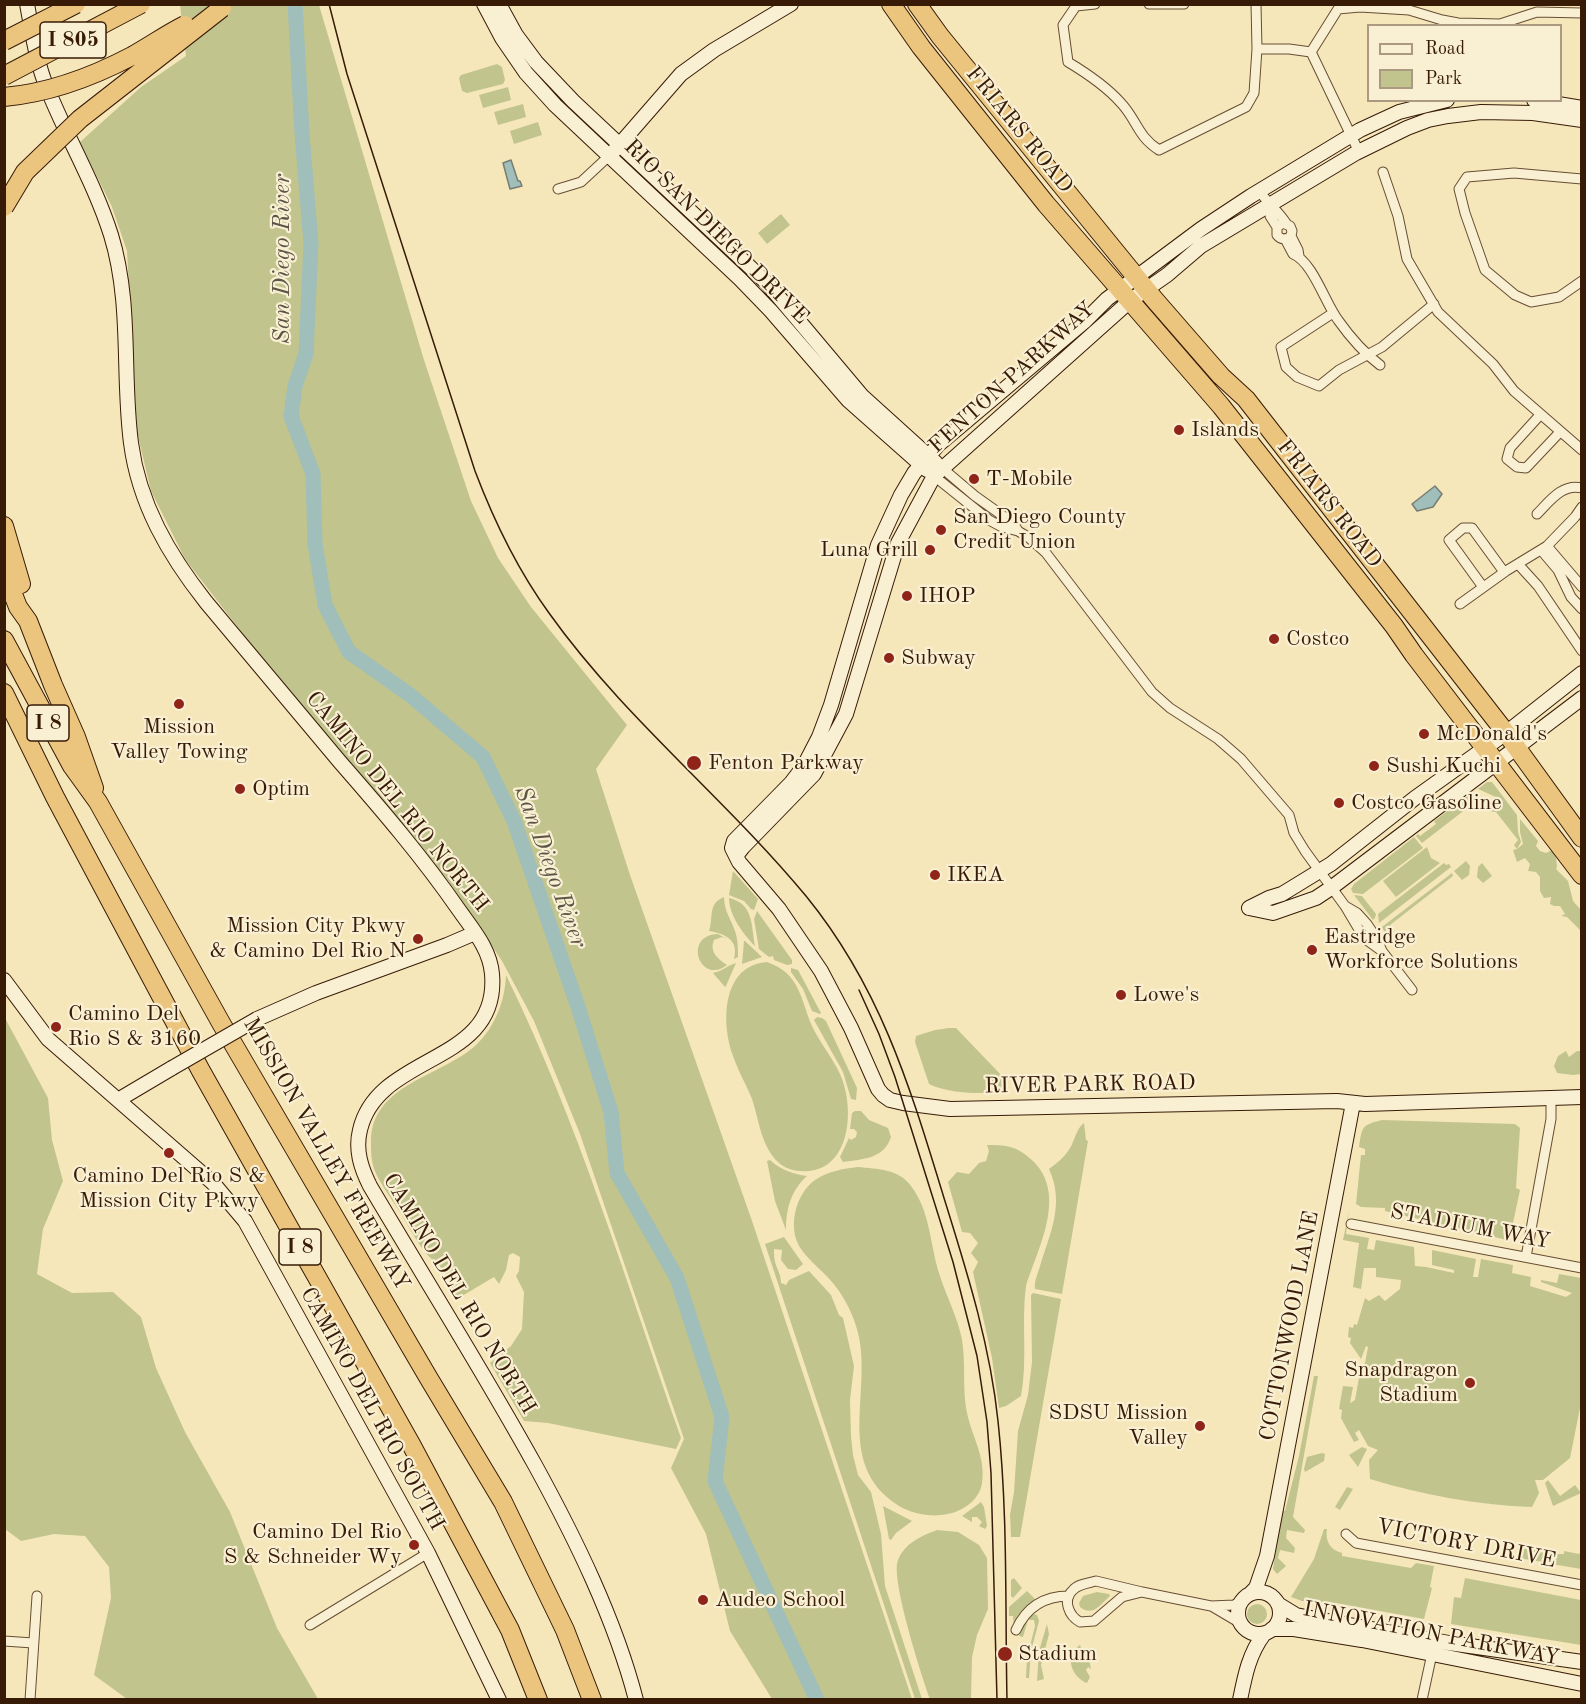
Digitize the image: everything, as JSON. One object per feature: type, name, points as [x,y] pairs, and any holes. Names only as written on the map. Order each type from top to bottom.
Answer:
[{"type":"highway","name":"I 805","points":[[4,41],[76,4]]},
{"type":"highway","name":"I 805","points":[[4,76],[141,4]]},
{"type":"highway","name":"FRIARS ROAD","points":[[891,4],[921,47],[1046,204],[1246,399],[1506,733],[1581,838]]},
{"type":"highway","name":"FRIARS ROAD","points":[[917,4],[1221,406],[1394,626],[1581,875]]},
{"type":"highway","points":[[4,97],[53,89],[79,81],[224,6]]},
{"type":"highway","points":[[4,207],[25,172],[80,119],[224,6]]},
{"type":"highway","points":[[4,526],[27,606],[28,621]]},
{"type":"highway","points":[[4,571],[18,607],[28,621],[87,764],[98,802]]},
{"type":"highway","name":"MISSION VALLEY FREEWAY","points":[[4,640],[72,766],[98,802],[212,1006],[503,1502],[565,1630],[592,1700]]},
{"type":"highway","name":"I 8","points":[[4,693],[55,797],[201,1071],[412,1446],[510,1630],[538,1700]]},
{"type":"highway","points":[[4,724],[55,797]]},
{"type":"street","name":"CAMINO DEL RIO NORTH","points":[[27,4],[43,78],[102,211],[113,243],[122,290],[131,447],[143,493],[159,534],[182,571],[206,602],[413,849],[485,948],[492,973],[491,1000],[487,1011],[468,1037],[396,1079],[374,1098],[365,1113],[359,1134],[360,1164],[370,1186],[503,1407],[566,1521],[604,1606],[636,1700]]},
{"type":"street","name":"RIO SAN DIEGO DRIVE","points":[[484,4],[502,38],[526,73],[555,105],[755,294],[848,400],[938,472]]},
{"type":"street","name":"RIO SAN DIEGO DRIVE","points":[[500,4],[516,35],[536,62],[573,101],[767,283],[862,396],[925,461]]},
{"type":"street","points":[[558,189],[581,182],[609,156],[681,74],[714,50],[791,4]]},
{"type":"street","points":[[1095,4],[1076,6],[1063,25],[1068,62],[1097,80],[1122,104],[1147,142],[1160,150],[1246,107],[1254,93],[1257,49],[1256,4]]},
{"type":"street","points":[[1149,4],[1184,4]]},
{"type":"street","points":[[1311,52],[1338,9],[1359,7],[1409,10],[1450,22],[1500,24],[1537,12],[1581,13]]},
{"type":"street","points":[[1257,49],[1311,52]]},
{"type":"street","points":[[1311,52],[1359,152]]},
{"type":"street","name":"FENTON PARKWAY","points":[[1439,102],[1399,112],[1351,136],[1201,229],[1133,289],[1020,401],[938,472],[898,543],[846,714],[814,774],[736,856],[732,848],[734,841],[792,783],[819,737],[831,705],[878,545],[901,495],[915,472],[939,445],[1083,322],[1133,289],[1167,275],[1201,246],[1359,152],[1407,128],[1448,116],[1508,111],[1581,120]]},
{"type":"street","points":[[1546,102],[1581,108]]},
{"type":"street","points":[[1296,169],[1306,185]]},
{"type":"street","points":[[1383,172],[1398,216],[1407,259],[1438,312],[1493,364],[1514,391],[1581,450]]},
{"type":"street","points":[[1581,179],[1514,173],[1467,177],[1460,189],[1465,213],[1485,270],[1515,295],[1531,302],[1559,297],[1581,280]]},
{"type":"street","points":[[1259,191],[1270,206],[1279,212],[1281,225],[1277,235],[1288,237],[1298,250],[1299,256],[1311,272],[1334,313],[1367,355],[1380,365]]},
{"type":"street","points":[[1281,225],[1292,228],[1288,237]]},
{"type":"street","points":[[755,294],[767,283]]},
{"type":"street","points":[[1334,313],[1281,347],[1286,367],[1297,377],[1320,387],[1339,370],[1402,332],[1434,304]]},
{"type":"street","points":[[1540,415],[1510,448],[1508,459],[1517,467],[1526,468],[1560,432]]},
{"type":"street","points":[[938,472],[988,520],[1018,531],[1046,553],[1152,692],[1183,718],[1218,740],[1241,759],[1289,815],[1294,833],[1319,872],[1345,906],[1364,938],[1382,951],[1412,990]]},
{"type":"street","points":[[938,472],[1013,523],[1018,531]]},
{"type":"street","points":[[1537,514],[1559,492],[1569,487],[1581,488]]},
{"type":"street","points":[[1460,604],[1504,572],[1544,548],[1575,517],[1581,507]]},
{"type":"street","points":[[1483,587],[1449,540],[1463,528],[1472,528],[1504,572]]},
{"type":"street","points":[[1544,548],[1581,587]]},
{"type":"street","points":[[1544,548],[1571,597],[1581,609]]},
{"type":"street","points":[[1518,564],[1538,586],[1581,651]]},
{"type":"street","points":[[1562,580],[1565,573],[1570,573]]},
{"type":"street","points":[[1581,673],[1506,733],[1415,798],[1319,872],[1282,894],[1249,909],[1273,913],[1316,898],[1517,749],[1581,698]]},
{"type":"street","points":[[769,820],[775,800]]},
{"type":"street","name":"RIVER PARK ROAD","points":[[736,856],[779,909],[802,943],[851,1028],[878,1089],[890,1100],[950,1109],[1325,1101],[1365,1104],[1581,1097]]},
{"type":"street","points":[[118,1100],[257,1019],[316,993],[475,933]]},
{"type":"street","name":"CAMINO DEL RIO SOUTH","points":[[4,980],[48,1039],[213,1183],[245,1221],[428,1553],[499,1700]]},
{"type":"street","points":[[1526,1257],[1551,1119],[1551,1098]]},
{"type":"street","name":"COTTONWOOD LANE","points":[[1247,1596],[1256,1588],[1267,1556],[1353,1103]]},
{"type":"street","name":"STADIUM WAY","points":[[1352,1224],[1581,1268]]},
{"type":"street","name":"VICTORY DRIVE","points":[[1346,1534],[1356,1543],[1581,1585]]},
{"type":"street","points":[[310,1625],[428,1553]]},
{"type":"street","name":"COTTONWOOD LANE","points":[[1267,1556],[1267,1586],[1275,1601]]},
{"type":"street","name":"INNOVATION PARKWAY","points":[[1016,1630],[1023,1616],[1033,1607],[1052,1598],[1069,1596],[1074,1588],[1096,1581],[1210,1606],[1234,1605],[1247,1596],[1259,1592],[1296,1615],[1581,1684]]},
{"type":"street","points":[[1069,1596],[1068,1602],[1073,1617],[1080,1622],[1090,1623],[1122,1597],[1142,1592]]},
{"type":"street","points":[[30,1700],[37,1596]]},
{"type":"street","points":[[1240,1700],[1247,1641],[1238,1610],[1247,1596]]},
{"type":"street","name":"INNOVATION PARKWAY","points":[[1268,1632],[1279,1618],[1275,1601]]},
{"type":"street","name":"INNOVATION PARKWAY","points":[[1210,1606],[1250,1633],[1304,1630],[1433,1647],[1581,1662]]},
{"type":"street","points":[[1245,1673],[1255,1646],[1268,1632]]},
{"type":"street","points":[[4,1641],[33,1643]]},
{"type":"street","points":[[1422,1700],[1433,1647]]},
{"type":"green space","points":[[180,5],[319,5],[424,360],[471,501],[498,558],[531,607],[627,725],[596,769],[630,875],[751,1218],[912,1699],[772,1699],[730,1631],[706,1534],[671,1468],[684,1439],[580,1134],[534,1021],[502,961],[449,882],[253,647],[185,559],[151,491],[137,432],[127,251],[112,207],[80,142],[141,87],[186,56]]},
{"type":"green space","points":[[497,64],[502,67],[505,80],[503,84],[467,93],[462,91],[459,78],[461,75]]},
{"type":"green space","points":[[508,87],[511,100],[483,108],[479,95]]},
{"type":"green space","points":[[523,104],[526,117],[498,125],[494,112]]},
{"type":"green space","points":[[538,122],[542,135],[514,144],[510,131]]},
{"type":"green space","points":[[781,214],[790,225],[767,244],[758,233]]},
{"type":"green space","points":[[1487,782],[1492,782],[1517,815],[1521,842],[1517,849],[1514,845],[1518,840],[1496,812],[1488,811],[1485,805],[1479,804],[1474,809],[1466,809],[1422,843],[1416,836],[1418,834],[1420,836],[1436,824],[1434,821],[1469,795],[1492,800],[1496,805],[1501,805],[1498,798],[1478,789]]},
{"type":"green space","points":[[1520,819],[1538,841],[1536,846],[1540,851],[1546,853],[1552,850],[1556,858],[1556,869],[1568,881],[1573,901],[1581,910],[1581,931],[1567,917],[1561,916],[1565,914],[1560,906],[1550,904],[1551,897],[1544,898],[1540,891],[1540,877],[1536,872],[1528,871],[1530,864],[1525,858],[1517,862],[1513,850],[1523,844]]},
{"type":"green space","points":[[1414,837],[1423,848],[1363,894],[1353,893],[1351,889],[1354,884]]},
{"type":"green space","points":[[1427,847],[1431,858],[1440,863],[1396,897],[1383,881]]},
{"type":"green space","points":[[1466,861],[1470,866],[1469,875],[1462,880],[1454,871]]},
{"type":"green space","points":[[1444,863],[1451,867],[1379,923],[1378,914]]},
{"type":"green space","points":[[1482,863],[1492,876],[1483,883],[1477,877],[1478,867]]},
{"type":"green space","points":[[733,871],[758,899],[754,910],[744,901],[729,895]]},
{"type":"green space","points":[[1452,873],[1453,876],[1390,925],[1394,931],[1387,937],[1382,927]]},
{"type":"green space","points":[[1354,895],[1362,896],[1376,914],[1373,920]]},
{"type":"green space","points":[[724,897],[726,911],[737,941],[738,957],[734,959],[733,942],[725,936],[709,931],[713,907]]},
{"type":"green space","points":[[729,898],[743,905],[747,910],[752,923],[755,946],[738,924],[731,911]]},
{"type":"green space","points":[[757,911],[792,960],[792,964],[787,965],[774,960],[773,956],[769,957],[759,949],[754,919]]},
{"type":"green space","points":[[718,934],[727,939],[722,937],[714,940],[714,952],[727,965],[717,970],[709,969],[699,958],[700,942],[707,936]]},
{"type":"green space","points":[[745,941],[762,957],[742,964]]},
{"type":"green space","points":[[767,962],[787,973],[793,980],[812,1026],[837,1068],[844,1085],[848,1110],[845,1136],[834,1158],[819,1169],[794,1170],[783,1166],[772,1156],[764,1141],[752,1099],[734,1059],[729,1040],[727,1010],[734,983],[741,973],[752,965]]},
{"type":"green space","points":[[736,963],[726,986],[725,987],[713,973]]},
{"type":"green space","points":[[791,968],[798,970],[820,1014],[812,1011]]},
{"type":"green space","points":[[506,975],[556,1088],[600,1204],[681,1438],[676,1449],[548,1423],[524,1421],[490,1363],[511,1346],[522,1329],[524,1292],[516,1276],[519,1271],[520,1257],[513,1253],[509,1255],[506,1270],[499,1284],[494,1277],[457,1299],[446,1274],[426,1254],[382,1186],[374,1169],[371,1142],[374,1122],[382,1107],[395,1094],[461,1056],[483,1038],[498,1013],[504,994]]},
{"type":"green space","points":[[817,1017],[826,1021],[857,1088],[856,1100],[851,1099],[843,1072],[814,1020]]},
{"type":"green space","points":[[5,1018],[48,1098],[52,1140],[63,1181],[43,1229],[37,1274],[72,1293],[113,1292],[141,1317],[156,1368],[185,1432],[230,1512],[277,1628],[318,1699],[127,1699],[94,1675],[111,1598],[109,1567],[85,1536],[54,1534],[21,1541],[5,1529]]},
{"type":"green space","points":[[956,1028],[1004,1078],[1006,1083],[1001,1088],[981,1093],[969,1093],[946,1090],[929,1084],[915,1042],[916,1036]]},
{"type":"green space","points":[[1566,1051],[1569,1057],[1581,1051],[1581,1074],[1557,1073],[1554,1066],[1558,1056]]},
{"type":"green space","points":[[861,1111],[869,1120],[888,1128],[891,1137],[888,1144],[878,1154],[865,1159],[843,1162],[840,1157],[849,1138],[851,1140],[856,1137],[857,1132],[850,1129],[852,1113]]},
{"type":"green space","points":[[1382,1120],[1515,1124],[1520,1128],[1516,1188],[1520,1190],[1510,1237],[1507,1240],[1385,1211],[1385,1208],[1361,1207],[1356,1204],[1361,1155],[1365,1155],[1365,1149],[1359,1147],[1361,1135],[1367,1125]]},
{"type":"green space","points":[[1084,1123],[1088,1141],[1062,1294],[1035,1289],[1056,1206],[1054,1182],[1049,1169],[1066,1154],[1079,1128]]},
{"type":"green space","points":[[987,1145],[1013,1148],[1034,1162],[1044,1176],[1049,1206],[1043,1239],[1026,1286],[1021,1396],[999,1408],[992,1358],[973,1272],[978,1262],[971,1253],[978,1243],[970,1233],[962,1232],[948,1182],[957,1172],[969,1174],[979,1163],[986,1161],[989,1151]]},
{"type":"green space","points":[[770,1160],[787,1171],[807,1176],[797,1187],[790,1200],[786,1230],[775,1201],[767,1161]]},
{"type":"green space","points":[[858,1167],[894,1173],[906,1180],[918,1196],[923,1207],[940,1276],[960,1332],[966,1404],[983,1474],[981,1488],[975,1498],[967,1506],[952,1513],[925,1515],[899,1506],[878,1488],[866,1468],[861,1446],[861,1349],[856,1326],[840,1292],[801,1249],[794,1232],[795,1212],[808,1186],[825,1174]]},
{"type":"green space","name":"Snapdragon Stadium","points":[[1349,1211],[1346,1234],[1369,1238],[1367,1249],[1374,1250],[1376,1240],[1414,1247],[1415,1266],[1454,1273],[1454,1270],[1432,1265],[1432,1250],[1476,1259],[1473,1277],[1478,1277],[1481,1259],[1513,1265],[1512,1273],[1531,1277],[1530,1286],[1566,1297],[1572,1293],[1541,1282],[1541,1280],[1557,1283],[1559,1274],[1581,1278],[1581,1403],[1570,1458],[1543,1480],[1535,1480],[1539,1493],[1532,1507],[1450,1498],[1370,1479],[1369,1460],[1378,1450],[1368,1446],[1359,1430],[1355,1433],[1359,1440],[1354,1442],[1341,1418],[1342,1410],[1339,1409],[1343,1386],[1353,1387],[1350,1403],[1355,1400],[1361,1366],[1365,1363],[1368,1347],[1366,1346],[1361,1359],[1350,1343],[1349,1327],[1353,1328],[1354,1324],[1357,1325],[1365,1298],[1369,1301],[1379,1295],[1385,1301],[1400,1289],[1401,1280],[1376,1277],[1376,1268],[1364,1268],[1361,1289],[1353,1287],[1359,1243],[1343,1240]]},
{"type":"green space","points":[[784,1237],[803,1264],[796,1270],[788,1269],[781,1260],[782,1250],[774,1249],[781,1283],[786,1285],[789,1280],[809,1271],[831,1295],[839,1315],[843,1318],[854,1366],[850,1400],[853,1455],[858,1475],[871,1492],[881,1534],[885,1586],[922,1699],[915,1699],[765,1244]]},
{"type":"green space","points":[[1033,1293],[1061,1299],[1020,1537],[1011,1537],[1010,1515],[1014,1492],[1018,1431],[1028,1395],[1032,1362],[1031,1295]]},
{"type":"green space","points":[[1314,1376],[1318,1376],[1293,1517],[1305,1530],[1304,1533],[1287,1530],[1286,1538],[1295,1548],[1294,1553],[1280,1550],[1278,1558],[1286,1566],[1277,1574],[1273,1569],[1282,1511],[1285,1511],[1299,1456]]},
{"type":"green space","points":[[1362,1447],[1367,1449],[1358,1467],[1349,1455]]},
{"type":"green space","points":[[1325,1454],[1324,1461],[1305,1472],[1307,1457]]},
{"type":"green space","points":[[1548,1480],[1560,1496],[1575,1485],[1581,1493],[1553,1506],[1545,1483]]},
{"type":"green space","points":[[1347,1487],[1353,1489],[1340,1510],[1335,1507]]},
{"type":"green space","points":[[981,1502],[987,1526],[985,1529],[979,1526],[982,1522],[977,1517],[972,1517],[972,1522],[962,1516]]},
{"type":"green space","points":[[883,1506],[912,1521],[896,1533],[891,1540],[889,1539]]},
{"type":"green space","points":[[1324,1529],[1327,1529],[1329,1544],[1334,1550],[1342,1553],[1342,1556],[1411,1568],[1416,1563],[1434,1566],[1430,1587],[1432,1588],[1424,1619],[1336,1603],[1302,1601],[1291,1597],[1314,1559]]},
{"type":"green space","points":[[937,1530],[958,1532],[979,1545],[987,1558],[988,1609],[977,1635],[972,1657],[971,1699],[930,1699],[902,1606],[898,1586],[898,1560],[914,1541]]},
{"type":"green space","points":[[1527,1544],[1535,1548],[1540,1547],[1539,1552],[1545,1553],[1543,1562],[1518,1558],[1520,1548],[1526,1549]]},
{"type":"green space","points":[[1564,1551],[1579,1554],[1581,1552],[1581,1569],[1546,1563],[1548,1554],[1564,1554]]},
{"type":"green space","points":[[1014,1578],[1022,1588],[1013,1598],[1011,1580]]},
{"type":"green space","points":[[1465,1578],[1581,1600],[1581,1645],[1451,1624],[1454,1597],[1461,1598]]},
{"type":"green space","points":[[1027,1591],[1035,1599],[1017,1617],[1014,1628],[1013,1616],[1009,1616],[1009,1607]]},
{"type":"green space","points":[[1097,1592],[1110,1596],[1093,1610],[1089,1611],[1080,1607],[1079,1603],[1083,1596]]},
{"type":"green space","points":[[1257,1604],[1264,1607],[1267,1614],[1264,1621],[1257,1624],[1250,1621],[1247,1614],[1250,1607]]},
{"type":"green space","points":[[1034,1614],[1037,1615],[1039,1621],[1031,1651],[1029,1678],[1026,1678],[1027,1658],[1035,1626],[1034,1620],[1028,1620],[1023,1637],[1019,1636],[1024,1621]]},
{"type":"green space","points":[[1047,1624],[1049,1634],[1041,1665],[1044,1679],[1037,1681],[1039,1651]]},
{"type":"green space","points":[[1080,1645],[1083,1652],[1088,1653],[1091,1669],[1088,1667],[1086,1670],[1090,1677],[1087,1683],[1077,1676],[1072,1666],[1072,1654]]},
{"type":"water","points":[[511,160],[522,186],[510,189],[503,163]]},
{"type":"water","points":[[1435,486],[1442,494],[1433,507],[1417,511],[1412,504]]},
{"type":"waterway","name":"San Diego River","points":[[295,4],[311,243],[306,354],[295,386],[291,416],[313,474],[315,544],[325,605],[349,652],[410,695],[483,757],[514,821],[578,1007],[611,1112],[617,1173],[677,1278],[722,1417],[715,1481],[817,1700]]},
{"type":"tram line","points":[[329,4],[347,74],[475,471],[498,526],[517,562],[549,613],[609,687],[775,860],[806,896],[854,966],[890,1040],[919,1117],[953,1226],[977,1308],[994,1392],[1001,1456],[1006,1560],[1007,1700]]},
{"type":"tram line","points":[[859,990],[895,1077],[953,1262],[977,1356],[987,1422],[991,1473],[997,1700]]},
{"type":"place","name":"Islands","points":[[1179,430]]},
{"type":"place","name":"T-Mobile","points":[[974,479]]},
{"type":"place","name":"San Diego County Credit Union","points":[[941,530]]},
{"type":"place","name":"Luna Grill","points":[[930,550]]},
{"type":"place","name":"IHOP","points":[[907,596]]},
{"type":"place","name":"Costco","points":[[1274,639]]},
{"type":"place","name":"Subway","points":[[889,658]]},
{"type":"place","name":"Mission Valley Towing","points":[[179,704]]},
{"type":"place","name":"McDonald's","points":[[1424,734]]},
{"type":"place","name":"Fenton Parkway","points":[[694,763]]},
{"type":"place","name":"Sushi Kuchi","points":[[1374,766]]},
{"type":"place","name":"Optim","points":[[240,789]]},
{"type":"place","name":"Costco Gasoline","points":[[1339,803]]},
{"type":"place","name":"IKEA","points":[[935,875]]},
{"type":"place","name":"Mission City Pkwy & Camino Del Rio N","points":[[418,939]]},
{"type":"place","name":"Eastridge Workforce Solutions","points":[[1312,950]]},
{"type":"place","name":"Lowe's","points":[[1121,995]]},
{"type":"place","name":"Camino Del Rio S & 3160","points":[[56,1027]]},
{"type":"place","name":"Camino Del Rio S & Mission City Pkwy","points":[[169,1153]]},
{"type":"place","name":"Snapdragon Stadium","points":[[1470,1383]]},
{"type":"place","name":"SDSU Mission Valley","points":[[1200,1426]]},
{"type":"place","name":"Camino Del Rio S & Schneider Wy","points":[[414,1545]]},
{"type":"place","name":"Audeo School","points":[[703,1600]]},
{"type":"place","name":"Stadium","points":[[1005,1654]]}]
